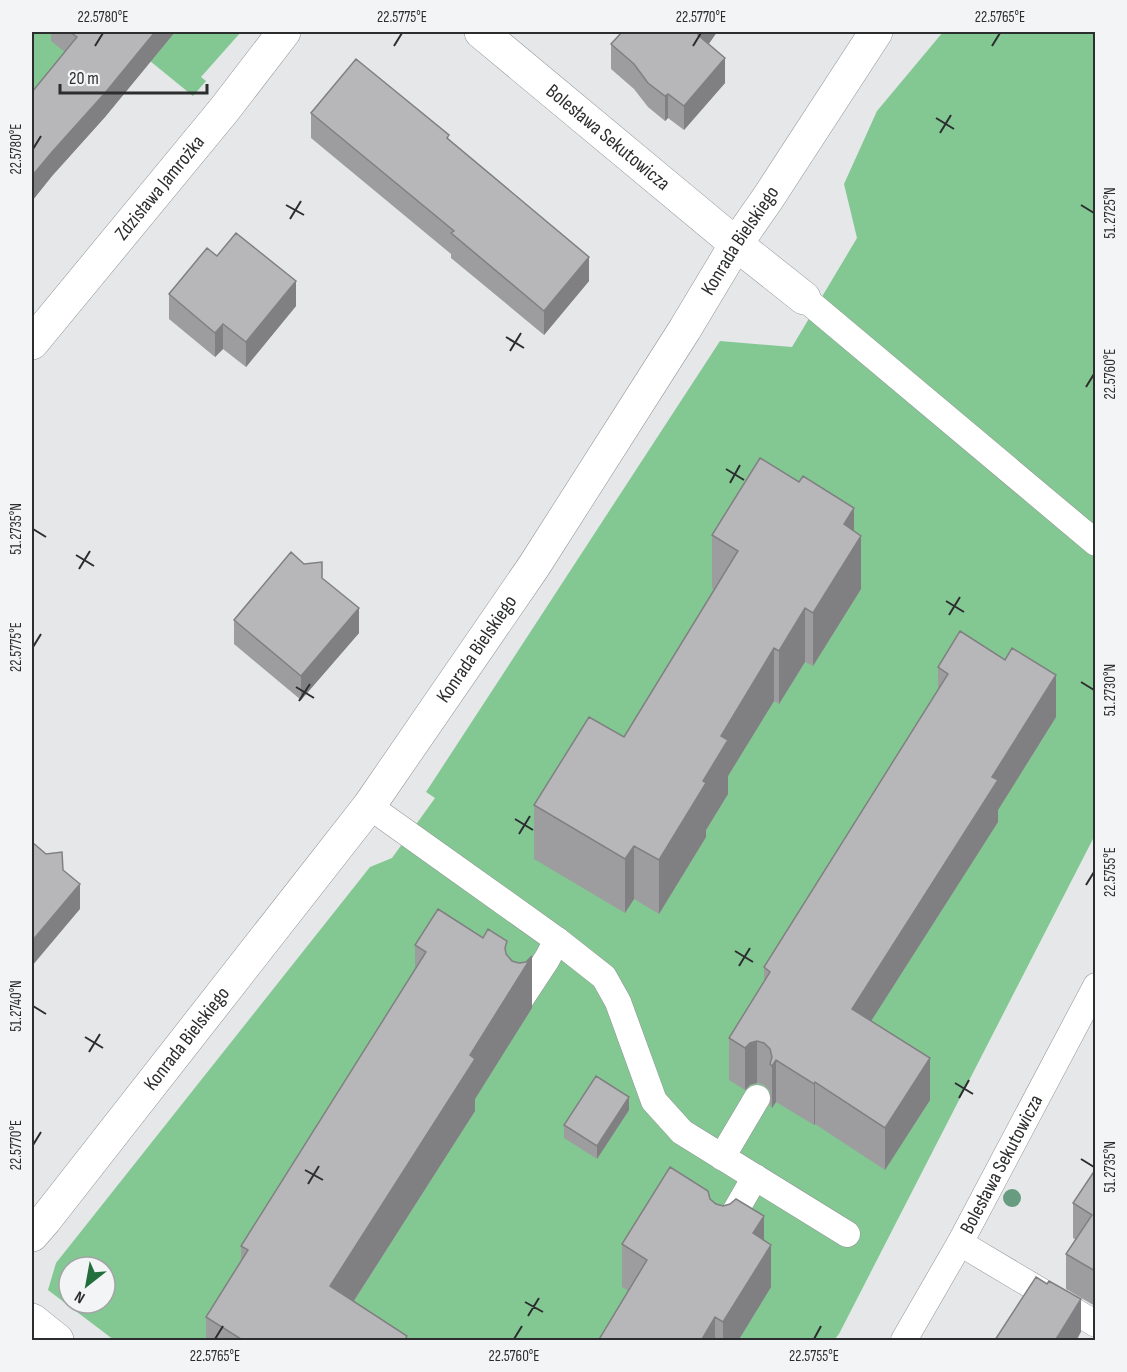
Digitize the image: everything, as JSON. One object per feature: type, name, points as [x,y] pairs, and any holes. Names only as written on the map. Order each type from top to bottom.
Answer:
[{"type":"street","name":"Zdzisława Jamrożka","points":[[32,343],[224,110],[284,32]]},
{"type":"street","name":"Bolesława Sekutowicza","points":[[481,32],[804,298]]},
{"type":"street","name":"Konrada Bielskiego","points":[[32,1234],[60,1202],[369,806],[534,566],[685,329],[736,244],[876,32]]},
{"type":"street","points":[[32,1320],[57,1341]]},
{"type":"lane","points":[[804,298],[1095,543]]},
{"type":"lane","points":[[369,806],[557,940],[604,977],[618,1002],[654,1101],[682,1132],[847,1234]]},
{"type":"lane","points":[[520,1000],[548,960],[557,940]]},
{"type":"lane","name":"Bolesława Sekutowicza","points":[[904,1341],[960,1243],[1095,986]]},
{"type":"lane","points":[[722,1157],[757,1098]]},
{"type":"lane","points":[[723,1234],[755,1177]]},
{"type":"lane","points":[[960,1243],[1095,1324]]},
{"type":"green space","points":[[32,32],[59,32],[77,62],[32,117]]},
{"type":"green space","points":[[97,32],[241,32],[201,77],[206,81],[193,96],[150,61]]},
{"type":"green space","points":[[943,32],[1095,32],[1095,835],[839,1334],[834,1340],[114,1340],[81,1315],[117,1315],[117,1255],[62,1255],[370,867],[392,858],[435,798],[426,792],[720,341],[792,347],[857,238],[844,184],[877,111]]},
{"type":"green space","points":[[57,1262],[57,1297],[48,1290]]},
{"type":"building","points":[[70,32],[155,32],[32,176],[32,92],[77,37]]},
{"type":"building","points":[[622,32],[700,32],[698,35],[725,58],[684,106],[668,94],[665,96],[648,83],[634,64],[611,44]]},
{"type":"building","points":[[356,59],[449,135],[447,138],[589,257],[544,311],[451,233],[454,231],[311,113]]},
{"type":"building","points":[[236,233],[296,281],[246,342],[223,324],[215,333],[169,294],[207,248],[217,256]]},
{"type":"building","points":[[760,458],[799,482],[803,476],[854,508],[844,524],[861,536],[813,613],[805,608],[779,651],[774,648],[721,736],[728,740],[703,781],[706,783],[659,860],[634,846],[625,859],[534,805],[589,717],[624,737],[738,551],[712,535]]},
{"type":"building","points":[[291,552],[304,564],[322,562],[322,578],[359,608],[301,676],[234,620]]},
{"type":"building","points":[[960,631],[1005,660],[1012,648],[1056,675],[992,777],[998,780],[852,1009],[930,1058],[885,1128],[815,1082],[814,1084],[776,1060],[772,1066],[770,1049],[764,1043],[757,1041],[745,1048],[729,1038],[770,972],[764,967],[948,674],[938,667]]},
{"type":"building","points":[[32,842],[46,854],[62,852],[63,870],[80,884],[32,941]]},
{"type":"building","points":[[438,909],[483,938],[488,929],[507,941],[506,954],[512,961],[526,962],[532,956],[470,1055],[475,1059],[330,1286],[407,1336],[404,1341],[257,1341],[254,1339],[244,1341],[206,1317],[248,1250],[241,1246],[426,952],[415,945]]},
{"type":"building","points":[[596,1076],[629,1097],[597,1146],[564,1125]]},
{"type":"building","points":[[670,1167],[708,1191],[710,1199],[716,1204],[723,1206],[736,1199],[764,1216],[753,1233],[771,1245],[723,1322],[715,1317],[701,1341],[598,1341],[647,1260],[622,1244]]},
{"type":"building","points":[[1095,1170],[1095,1271],[1066,1254],[1092,1215],[1073,1203]]},
{"type":"building","points":[[1036,1277],[1047,1284],[1049,1281],[1081,1299],[1055,1341],[995,1340]]}]
